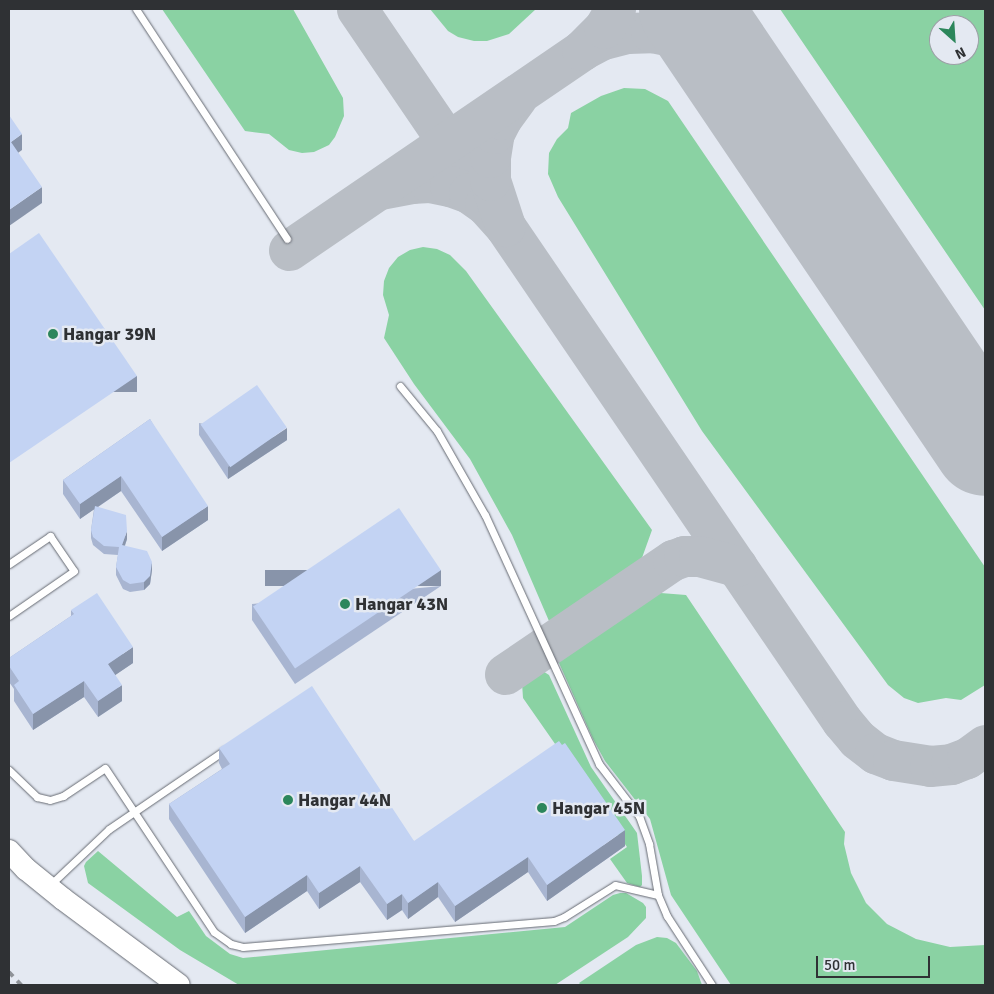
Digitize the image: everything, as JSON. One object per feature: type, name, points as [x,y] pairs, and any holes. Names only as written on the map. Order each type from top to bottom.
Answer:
[{"type":"main road","points":[[9,852],[48,887],[161,974],[179,985]]},
{"type":"lane","points":[[136,9],[288,239]]},
{"type":"lane","points":[[400,386],[437,431],[486,515],[599,764],[639,816],[649,844],[658,895],[667,916],[712,985]]},
{"type":"lane","points":[[9,564],[50,536],[74,571],[9,616]]},
{"type":"lane","points":[[48,887],[109,829],[134,810],[232,746]]},
{"type":"lane","points":[[9,770],[37,797],[50,800],[63,796],[105,768],[214,932],[231,944],[243,948],[554,921],[564,917],[615,885],[658,895]]},
{"type":"green space","points":[[162,9],[293,9],[343,98],[344,116],[335,137],[329,145],[314,152],[302,153],[289,150],[269,134],[245,131]]},
{"type":"green space","points":[[430,9],[536,9],[509,34],[487,41],[474,41],[458,37],[448,31]]},
{"type":"green space","points":[[780,9],[985,9],[985,310]]},
{"type":"green space","points":[[624,88],[645,89],[668,101],[985,567],[985,685],[961,700],[946,698],[918,703],[904,698],[888,685],[702,431],[558,197],[548,174],[549,153],[557,139],[568,128],[571,113],[601,96]]},
{"type":"green space","points":[[423,247],[437,249],[450,255],[466,271],[652,530],[638,569],[552,628],[512,535],[470,459],[414,384],[384,338],[389,315],[383,295],[384,281],[389,268],[398,257],[410,250]]},
{"type":"green space","points":[[648,592],[686,595],[845,832],[844,844],[851,873],[866,903],[887,924],[916,939],[950,947],[985,945],[985,985],[731,985],[671,895],[650,819],[605,761],[593,739],[555,654]]},
{"type":"green space","points":[[538,668],[549,675],[591,767],[637,833],[642,876],[642,885],[640,887],[627,883],[610,859],[627,847],[523,698],[522,683],[524,677]]},
{"type":"green space","points":[[98,851],[177,917],[189,911],[206,936],[230,954],[243,958],[565,927],[613,895],[620,893],[626,893],[643,903],[646,907],[646,918],[628,937],[555,985],[239,985],[180,950],[88,883],[84,866]]},
{"type":"green space","points":[[657,937],[667,938],[676,943],[697,971],[702,985],[581,985],[579,983],[636,945]]},
{"type":"building","points":[[9,115],[22,134],[11,142],[42,187],[9,210]]},
{"type":"building","name":"Hangar 39N","points":[[39,233],[137,376],[9,463],[9,254]]},
{"type":"building","points":[[257,385],[287,428],[230,467],[200,425]]},
{"type":"building","points":[[150,419],[208,506],[162,537],[121,476],[80,504],[63,480]]},
{"type":"building","points":[[95,506],[126,515],[127,531],[122,545],[147,551],[152,562],[150,576],[144,582],[130,584],[123,580],[116,567],[119,547],[104,546],[93,537],[91,530]]},
{"type":"building","name":"Hangar 43N","points":[[399,508],[441,570],[295,669],[253,606]]},
{"type":"building","points":[[97,593],[133,647],[108,664],[122,685],[98,701],[84,681],[33,714],[14,685],[19,681],[9,666],[9,658],[74,614],[71,610]]},
{"type":"building","points":[[312,686],[414,841],[559,741],[562,745],[565,743],[625,830],[547,885],[528,857],[455,906],[438,882],[408,903],[402,894],[387,904],[360,866],[319,893],[307,875],[245,917],[169,804],[230,764],[219,748]]},
{"type":"taxiway","points":[[357,9],[842,721],[857,739],[875,753],[893,760],[930,766],[951,764],[967,758],[985,745]]},
{"type":"taxiway","points":[[289,250],[582,50],[604,28],[615,9]]},
{"type":"taxiway","points":[[582,50],[603,39],[627,33],[651,32],[676,37],[695,44],[715,55],[732,69],[743,88]]},
{"type":"taxiway","points":[[381,189],[411,183],[429,182],[450,186],[469,193],[485,204],[505,226],[490,180],[490,157],[494,133],[501,119],[517,97]]},
{"type":"taxiway","points":[[505,674],[673,560],[684,556],[699,556],[737,566]]},
{"type":"runway","points":[[690,9],[985,445]]},
{"type":"railway","points":[[9,972],[21,985]]},
{"type":"place","name":"Hangar 39N","points":[[53,334]]},
{"type":"place","name":"Hangar 43N","points":[[345,604]]},
{"type":"place","name":"Hangar 44N","points":[[288,800]]},
{"type":"place","name":"Hangar 45N","points":[[542,808]]}]
